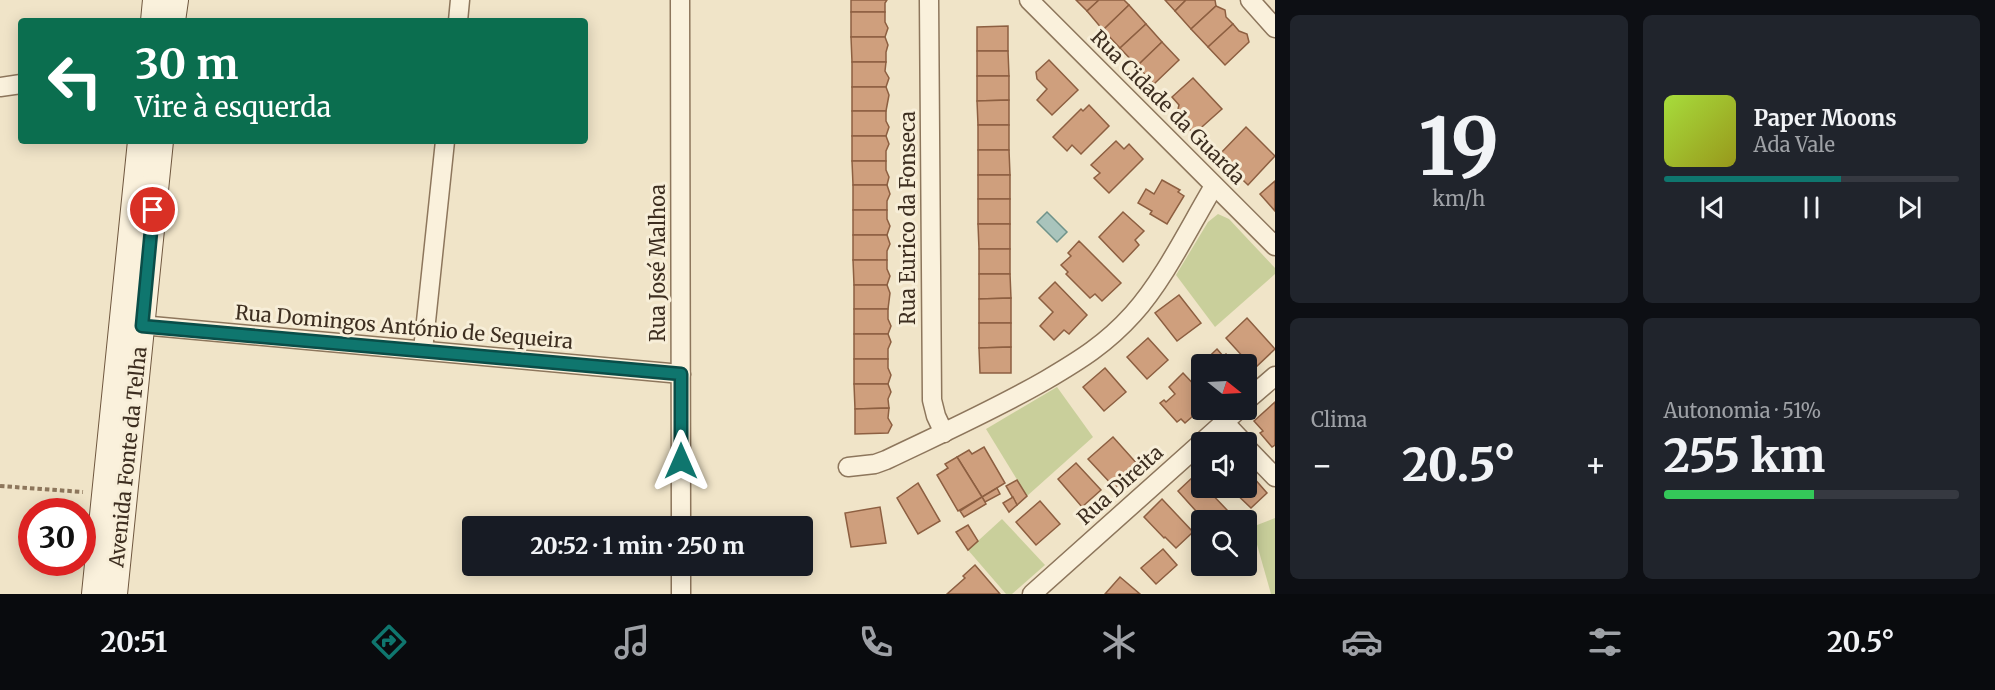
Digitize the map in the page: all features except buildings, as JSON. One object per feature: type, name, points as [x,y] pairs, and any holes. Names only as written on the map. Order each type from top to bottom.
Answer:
[{"type":"main road","points":[[154,18],[156,0]]},
{"type":"main road","points":[[172,18],[175,0]]},
{"type":"main road","name":"Avenida Fonte da Telha","points":[[114,594],[132,324],[141,144]]},
{"type":"main road","name":"Avenida Fonte da Telha","points":[[95,594],[106,494],[160,144]]},
{"type":"street","points":[[458,18],[460,0]]},
{"type":"street","name":"Rua José Malhoa","points":[[680,0],[681,516]]},
{"type":"street","name":"Rua Eurico da Fonseca","points":[[929,0],[932,400],[944,433]]},
{"type":"street","name":"Rua Cidade da Guarda","points":[[1029,0],[1275,246]]},
{"type":"street","points":[[1250,0],[1275,27]]},
{"type":"street","points":[[0,87],[18,84]]},
{"type":"street","points":[[423,350],[445,144]]},
{"type":"street","points":[[848,467],[874,464],[944,433],[996,408],[1098,348],[1117,331],[1146,297],[1214,186]]},
{"type":"street","name":"Rua Domingos António de Sequeira","points":[[132,324],[681,374]]},
{"type":"street","points":[[1257,392],[1275,376]]},
{"type":"street","name":"Rua Direita","points":[[1032,594],[1226,420]]},
{"type":"street","points":[[1224,422],[1234,432]]},
{"type":"street","points":[[1257,458],[1275,477]]},
{"type":"street","points":[[681,576],[681,594]]},
{"type":"path","points":[[0,486],[106,494]]},
{"type":"green space","points":[[1218,214],[1229,219],[1275,268],[1275,274],[1215,327],[1176,275],[1208,222]]},
{"type":"green space","points":[[1057,387],[1093,437],[1027,496],[986,429]]},
{"type":"green space","points":[[1275,518],[1275,594],[1271,594],[1257,545],[1257,525]]},
{"type":"green space","points":[[1002,519],[1045,565],[1012,594],[1006,594],[968,550]]},
{"type":"water","points":[[1047,212],[1067,232],[1057,242],[1037,222]]},
{"type":"route","points":[[153,210],[142,326],[681,374],[681,461]]}]
